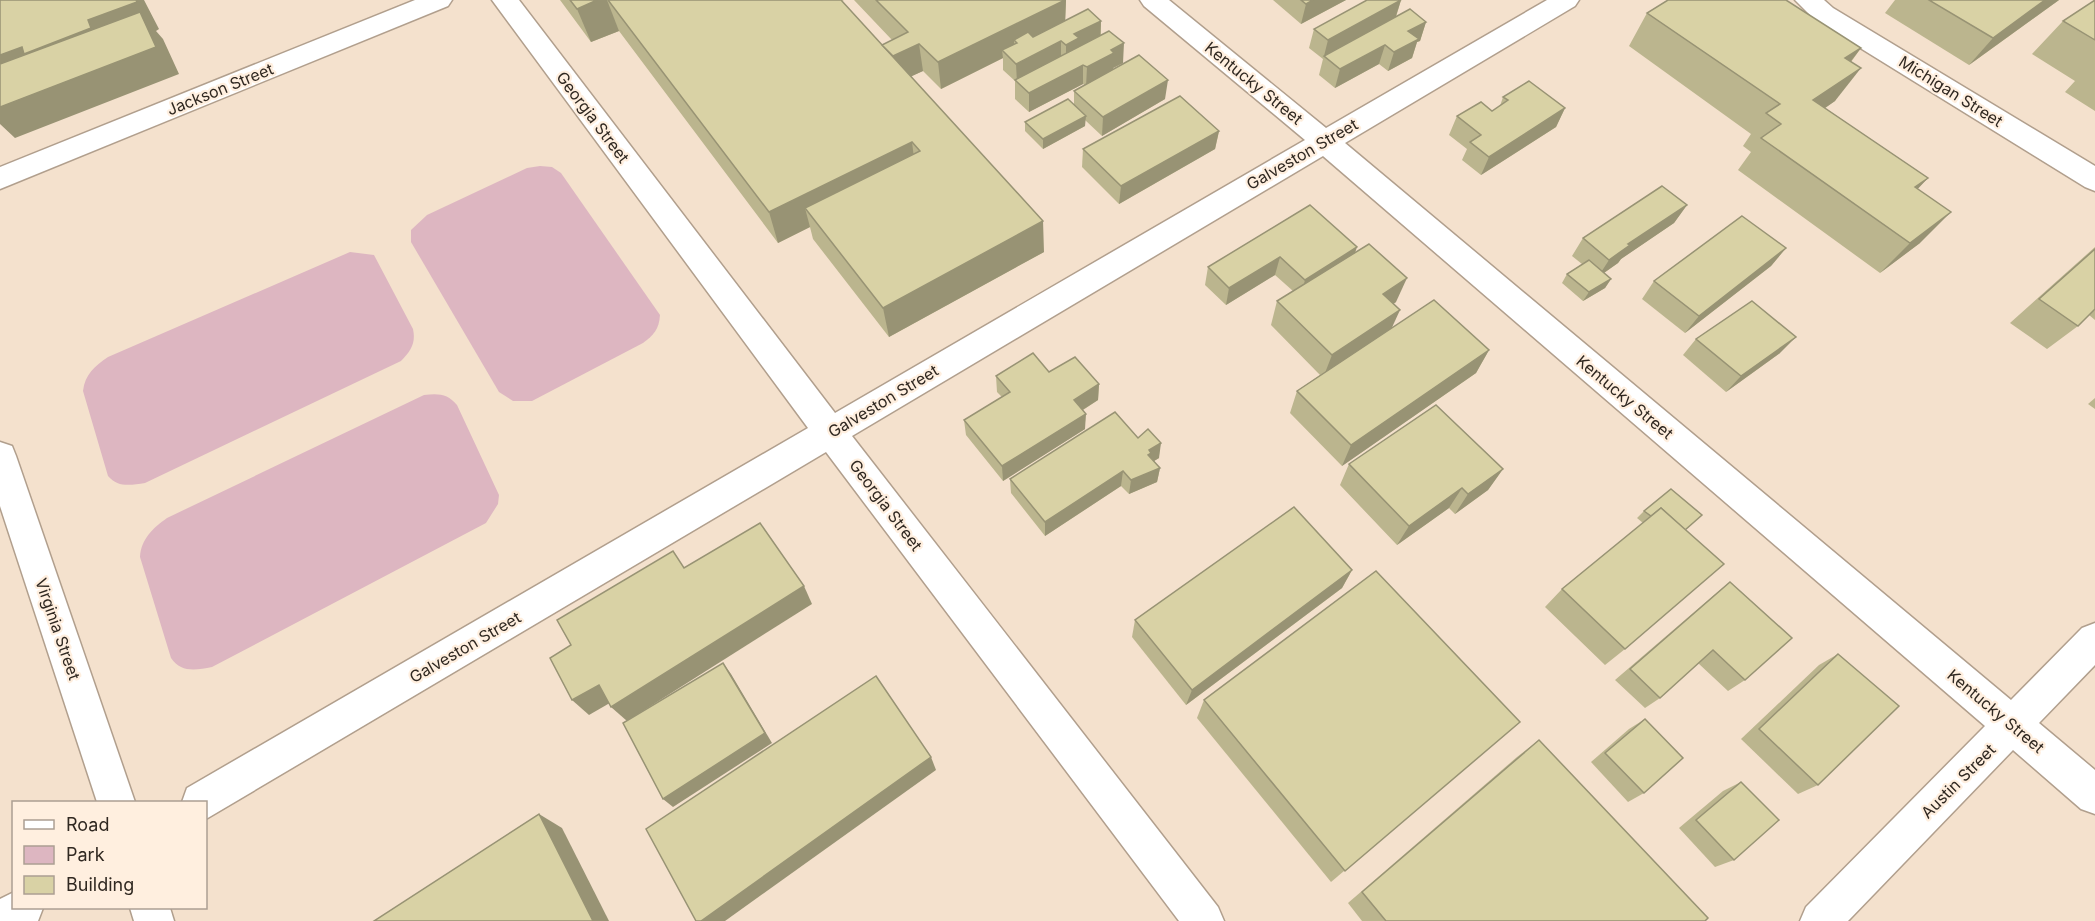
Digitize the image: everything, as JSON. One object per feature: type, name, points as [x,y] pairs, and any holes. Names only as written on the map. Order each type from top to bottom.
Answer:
[{"type":"street","name":"Jackson Street","points":[[0,178],[439,0]]},
{"type":"street","name":"Georgia Street","points":[[505,0],[830,432],[1204,921]]},
{"type":"street","name":"Kentucky Street","points":[[1153,0],[1324,141],[2095,795]]},
{"type":"street","name":"Galveston Street","points":[[203,801],[1566,0]]},
{"type":"street","name":"Michigan Street","points":[[1808,0],[1824,14],[2095,180]]},
{"type":"street","name":"Virginia Street","points":[[0,456],[116,801]]},
{"type":"street","name":"Austin Street","points":[[1820,921],[2095,640]]},
{"type":"street","points":[[0,921],[21,909]]},
{"type":"green space","points":[[552,167],[561,173],[660,315],[655,331],[643,343],[532,401],[513,401],[499,392],[411,242],[411,230],[427,215],[527,168]]},
{"type":"green space","points":[[350,252],[374,255],[413,329],[412,347],[401,361],[145,483],[120,484],[108,476],[83,391],[88,375],[95,367],[108,357]]},
{"type":"green space","points":[[424,395],[443,395],[457,405],[499,495],[498,504],[486,523],[212,667],[189,669],[175,663],[171,658],[140,557],[145,539],[153,530],[167,518]]},
{"type":"building","points":[[0,0],[136,0],[137,2],[88,20],[91,28],[24,54],[22,47],[0,55]]},
{"type":"building","points":[[570,0],[597,0],[577,9]]},
{"type":"building","points":[[608,0],[841,0],[1043,221],[883,308],[805,208],[920,151],[912,142],[769,212]]},
{"type":"building","points":[[876,0],[1065,0],[938,62],[919,44],[893,56],[882,45],[908,32]]},
{"type":"building","points":[[1301,0],[1313,0],[1306,4]]},
{"type":"building","points":[[1367,0],[1401,0],[1328,40],[1314,29]]},
{"type":"building","points":[[1668,0],[1786,0],[1861,48],[1845,58],[1861,68],[1813,100],[1928,178],[1915,187],[1951,212],[1910,243],[1761,138],[1781,124],[1766,113],[1780,104],[1647,13]]},
{"type":"building","points":[[1929,0],[2045,0],[1993,38]]},
{"type":"building","points":[[2095,0],[2095,40],[2063,21]]},
{"type":"building","points":[[1088,9],[1101,21],[1074,34],[1079,38],[1066,45],[1061,41],[1016,64],[1002,50],[1017,43],[1014,40],[1028,32],[1033,37]]},
{"type":"building","points":[[1410,9],[1426,22],[1408,31],[1419,39],[1394,52],[1385,45],[1340,69],[1324,56]]},
{"type":"building","points":[[140,12],[156,47],[0,107],[0,64]]},
{"type":"building","points":[[1109,31],[1124,43],[1111,50],[1114,53],[1087,67],[1083,65],[1029,93],[1015,80]]},
{"type":"building","points":[[1139,55],[1168,80],[1103,117],[1074,91]]},
{"type":"building","points":[[1529,81],[1565,108],[1489,157],[1470,142],[1481,135],[1457,116],[1481,102],[1492,111],[1508,100],[1503,97]]},
{"type":"building","points":[[1180,96],[1219,131],[1121,186],[1083,149]]},
{"type":"building","points":[[1068,99],[1086,116],[1043,139],[1025,122]]},
{"type":"building","points":[[1662,186],[1687,205],[1628,244],[1630,245],[1609,260],[1583,238]]},
{"type":"building","points":[[1310,205],[1357,247],[1305,280],[1280,257],[1229,288],[1208,267]]},
{"type":"building","points":[[1742,216],[1786,248],[1699,316],[1654,281]]},
{"type":"building","points":[[1369,244],[1407,278],[1383,294],[1400,310],[1332,355],[1277,301]]},
{"type":"building","points":[[2095,249],[2095,309],[2078,326],[2039,299]]},
{"type":"building","points":[[1589,260],[1611,279],[1589,292],[1567,274]]},
{"type":"building","points":[[1434,300],[1489,350],[1351,445],[1297,391]]},
{"type":"building","points":[[1752,301],[1796,337],[1741,376],[1696,339]]},
{"type":"building","points":[[1033,353],[1049,372],[1075,357],[1099,384],[1074,400],[1086,414],[1002,466],[964,420],[1010,392],[996,376]]},
{"type":"building","points":[[1436,405],[1503,469],[1468,494],[1462,488],[1409,526],[1349,464]]},
{"type":"building","points":[[1115,412],[1138,438],[1148,429],[1161,443],[1149,450],[1151,453],[1148,455],[1160,468],[1131,480],[1123,471],[1045,522],[1010,479]]},
{"type":"building","points":[[1671,489],[1702,515],[1685,530],[1661,508],[1651,516],[1644,511]]},
{"type":"building","points":[[1294,507],[1352,570],[1192,690],[1135,620]]},
{"type":"building","points":[[1661,508],[1724,564],[1625,649],[1562,589]]},
{"type":"building","points":[[760,523],[804,586],[611,707],[599,685],[572,700],[550,658],[571,645],[557,620],[673,551],[684,568]]},
{"type":"building","points":[[1376,571],[1520,722],[1345,871],[1204,700]]},
{"type":"building","points":[[1730,582],[1792,638],[1745,680],[1713,650],[1660,698],[1630,669]]},
{"type":"building","points":[[1838,654],[1899,706],[1818,785],[1759,729]]},
{"type":"building","points":[[723,663],[765,733],[663,799],[623,723]]},
{"type":"building","points":[[876,676],[931,757],[701,921],[696,921],[646,829]]},
{"type":"building","points":[[1645,719],[1683,758],[1644,793],[1605,753]]},
{"type":"building","points":[[1539,740],[1708,918],[1705,921],[1386,921],[1362,892]]},
{"type":"building","points":[[1741,782],[1779,820],[1734,860],[1696,820]]},
{"type":"building","points":[[539,814],[593,921],[374,921]]}]
